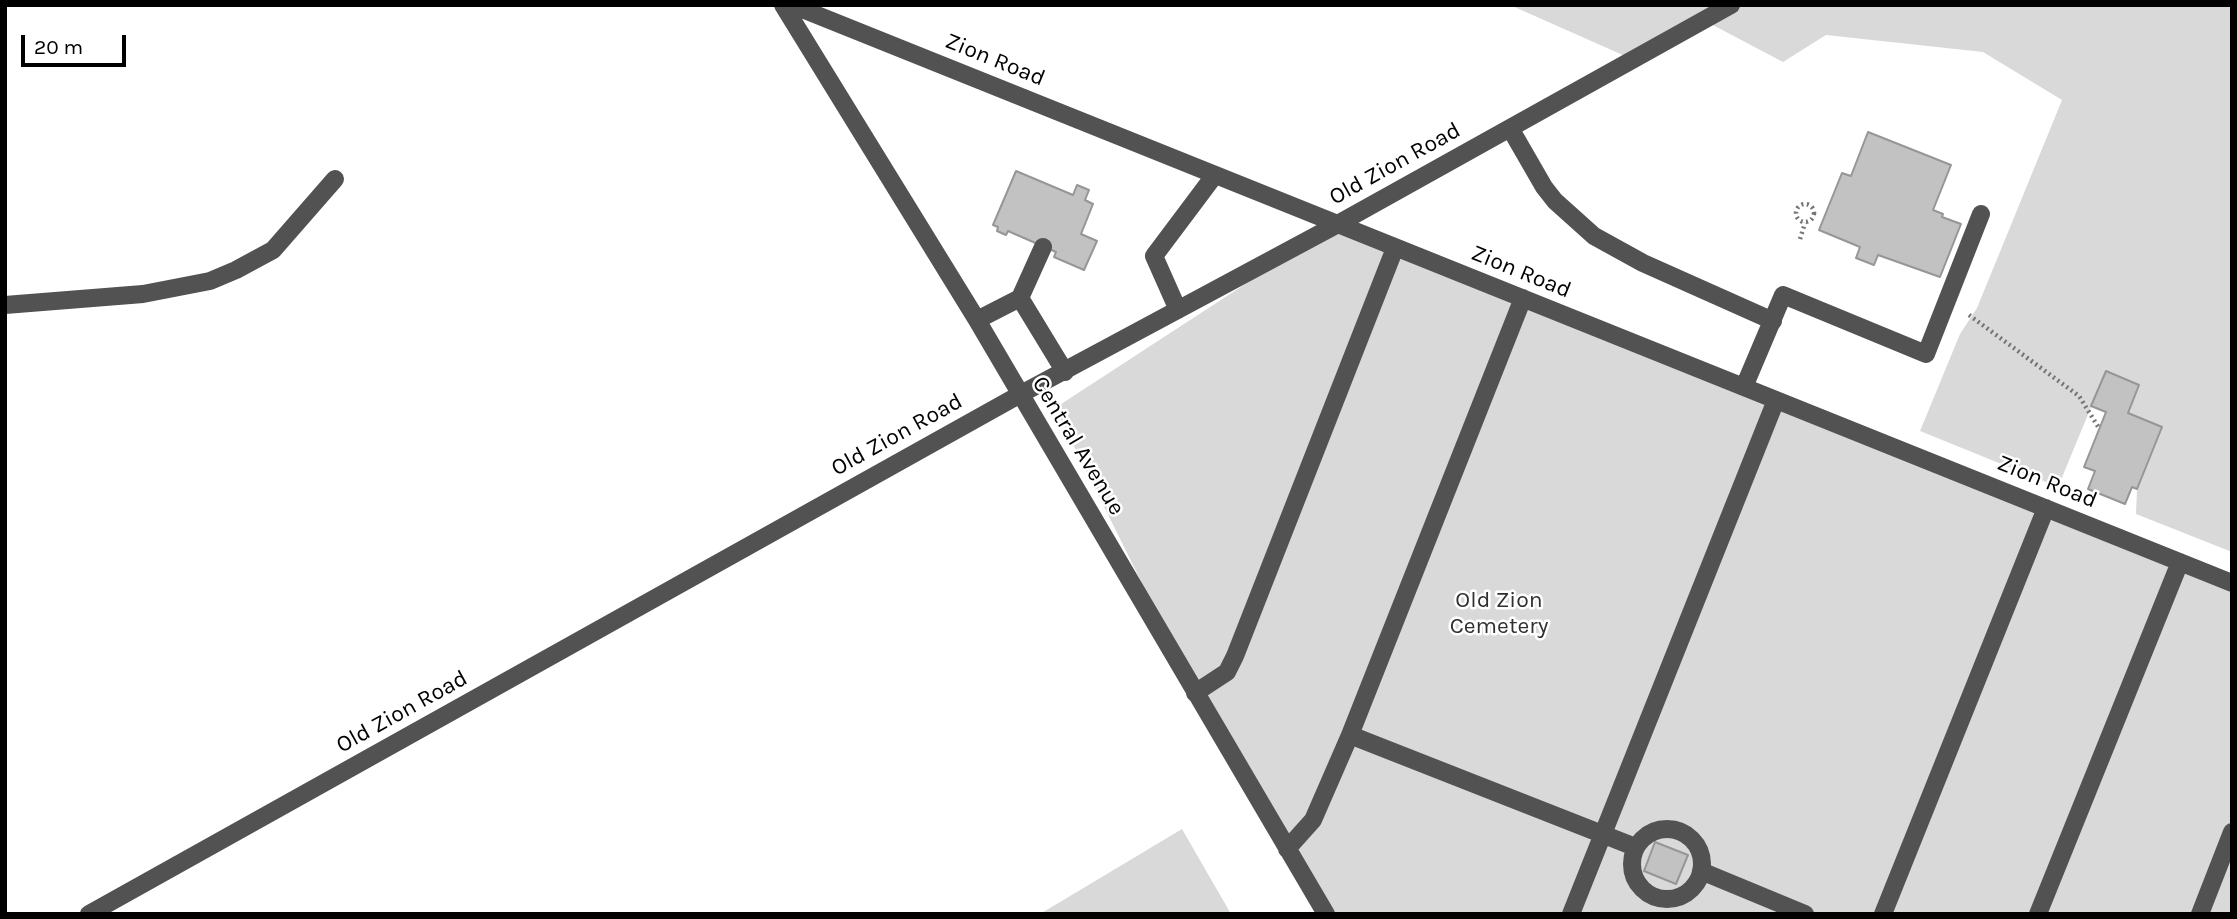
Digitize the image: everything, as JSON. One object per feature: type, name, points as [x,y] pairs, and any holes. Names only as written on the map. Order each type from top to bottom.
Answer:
[{"type":"street","name":"Central Avenue","points":[[783,5],[976,320],[1325,914]]},
{"type":"street","name":"Zion Road","points":[[792,5],[2232,583]]},
{"type":"street","name":"Old Zion Road","points":[[89,914],[1019,395],[1336,225],[1731,5]]},
{"type":"street","points":[[1510,128],[1549,194],[1573,220],[1594,236],[1643,263],[1773,321]]},
{"type":"street","points":[[1178,310],[1154,256],[1214,176]]},
{"type":"street","points":[[5,305],[143,294],[210,281],[273,250],[335,179]]},
{"type":"street","points":[[1744,387],[1783,295],[1926,354],[1981,214]]},
{"type":"street","points":[[976,320],[1020,298],[1043,247]]},
{"type":"street","points":[[1195,693],[1227,672],[1235,656],[1395,248]]},
{"type":"street","points":[[1020,298],[1065,372]]},
{"type":"street","points":[[1287,849],[1313,820],[1350,735],[1523,298]]},
{"type":"street","points":[[1571,914],[1776,400]]},
{"type":"street","points":[[1883,914],[2046,508]]},
{"type":"street","points":[[2038,914],[2180,562]]},
{"type":"street","points":[[1350,735],[1635,847]]},
{"type":"street","points":[[1662,829],[1684,833],[1699,849],[1702,860],[1697,882],[1679,897],[1655,897],[1644,891],[1636,882],[1632,871],[1635,847],[1651,832],[1662,829]]},
{"type":"street","points":[[2200,914],[2232,832]]},
{"type":"street","points":[[1701,871],[1805,914]]},
{"type":"path","points":[[1801,239],[1805,223],[1813,219],[1814,213],[1812,208],[1804,204],[1797,209],[1796,214],[1799,220],[1805,223]]},
{"type":"path","points":[[1963,310],[2080,396],[2099,428]]},
{"type":"green space","points":[[1510,5],[2232,5],[2232,552],[2136,514],[2137,489],[2162,427],[2128,413],[2106,371],[2058,487],[1920,431],[1960,334],[1977,308],[2062,100],[1983,52],[1826,35],[1783,62],[1709,23],[1634,60]]},
{"type":"green space","name":"Old Zion Cemetery","points":[[1336,225],[2232,583],[2232,914],[1326,914],[1210,720],[1055,408]]},
{"type":"green space","points":[[1182,829],[1231,914],[1040,914]]},
{"type":"building","points":[[1868,132],[1951,165],[1933,210],[1943,214],[1942,217],[1961,224],[1940,277],[1878,255],[1874,265],[1856,258],[1860,247],[1819,230],[1842,173],[1851,176]]},
{"type":"building","points":[[1016,171],[1073,195],[1077,185],[1089,190],[1085,200],[1093,204],[1081,234],[1097,241],[1084,270],[1054,257],[1056,252],[1008,231],[1006,235],[997,231],[998,227],[993,225]]},
{"type":"building","points":[[2106,371],[2139,385],[2128,413],[2162,427],[2137,489],[2132,487],[2125,504],[2088,489],[2095,471],[2084,467],[2106,412],[2091,406]]},
{"type":"building","points":[[1655,842],[1688,855],[1676,884],[1644,871]]}]
